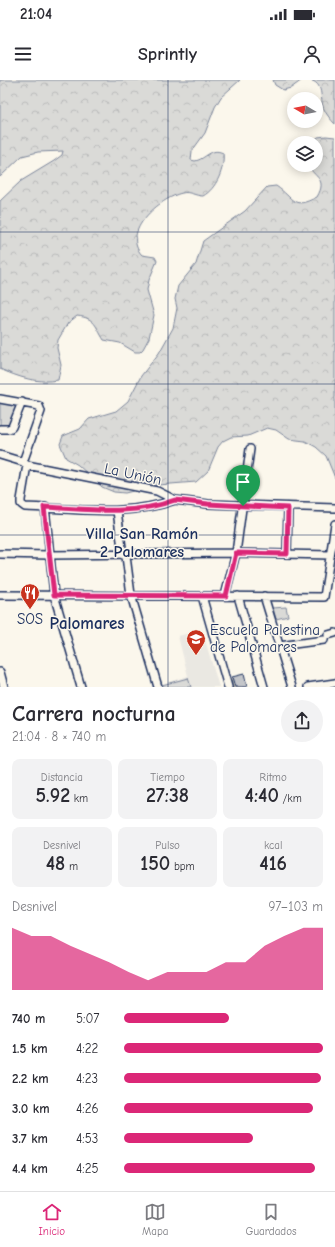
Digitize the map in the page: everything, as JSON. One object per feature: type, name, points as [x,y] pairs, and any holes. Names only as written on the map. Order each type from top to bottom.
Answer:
[{"type":"street","points":[[0,399],[40,406],[42,411],[25,463],[21,504],[25,507],[117,511],[143,509],[175,500]]},
{"type":"street","points":[[0,429],[9,429],[12,427],[22,402]]},
{"type":"street","points":[[226,596],[236,553],[250,449]]},
{"type":"street","name":"La Unión","points":[[0,455],[25,463],[157,491],[175,500],[243,506],[335,508]]},
{"type":"street","points":[[44,507],[54,595],[81,687]]},
{"type":"street","points":[[287,554],[288,508]]},
{"type":"street","points":[[117,511],[131,595],[158,687]]},
{"type":"street","points":[[0,595],[324,597],[335,524]]},
{"type":"street","points":[[0,554],[124,555],[236,553],[330,555]]},
{"type":"street","points":[[202,596],[228,687]]},
{"type":"street","points":[[238,596],[264,687]]},
{"type":"street","points":[[264,596],[292,687]]},
{"type":"street","points":[[279,646],[329,636]]},
{"type":"street","points":[[0,672],[4,687]]},
{"type":"street","points":[[308,687],[335,683]]},
{"type":"shaded area","name":"Escuela Palestina de Palomares","points":[[202,630],[219,687],[160,687],[159,685],[188,676],[178,636]]},
{"type":"green space","points":[[0,80],[240,80],[221,97],[215,107],[205,133],[192,151],[191,160],[195,161],[215,151],[223,153],[223,165],[216,184],[203,196],[182,193],[173,196],[154,209],[139,227],[136,236],[136,246],[142,255],[155,257],[157,261],[149,280],[147,290],[154,315],[149,338],[140,352],[135,352],[120,343],[104,340],[92,321],[77,316],[68,323],[58,340],[57,348],[61,365],[58,380],[43,381],[28,379],[0,369],[0,201],[21,181],[54,161],[62,155],[63,151],[38,152],[22,156],[0,177]]},
{"type":"green space","points":[[273,80],[302,80],[291,88],[283,90],[275,85]]},
{"type":"green space","points":[[309,80],[335,80],[335,124],[324,109],[323,92],[321,92],[317,84]]},
{"type":"green space","points":[[323,136],[335,137],[335,478],[326,456],[316,447],[305,441],[289,439],[276,430],[267,428],[248,436],[231,437],[223,441],[218,447],[208,471],[196,482],[158,485],[125,493],[114,492],[102,487],[78,465],[66,458],[60,444],[63,436],[80,429],[89,419],[116,411],[128,401],[141,376],[159,353],[173,328],[177,308],[175,299],[178,286],[196,264],[203,241],[245,211],[267,187],[276,186],[298,203],[303,203],[317,197],[320,191],[321,182],[313,172],[323,172]]},
{"type":"green space","points":[[0,403],[19,406],[11,427],[0,427]]},
{"type":"green space","points":[[286,607],[288,616],[276,619],[273,608]]},
{"type":"green space","points":[[188,678],[191,687],[163,687],[162,685]]},
{"type":"building","points":[[244,674],[247,687],[235,687],[232,677]]},
{"type":"place","name":"SOS","points":[[30,610]]},
{"type":"place","name":"Escuela Palestina de Palomares","points":[[196,656]]},
{"type":"district","name":"Villa San Ramón 2 Palomares","points":[[142,542]]},
{"type":"district","name":"Palomares","points":[[87,623]]},
{"type":"route","points":[[175,500],[243,506],[288,508],[287,554],[236,553],[226,596],[54,595],[44,507],[117,511],[143,509],[175,500]]}]
